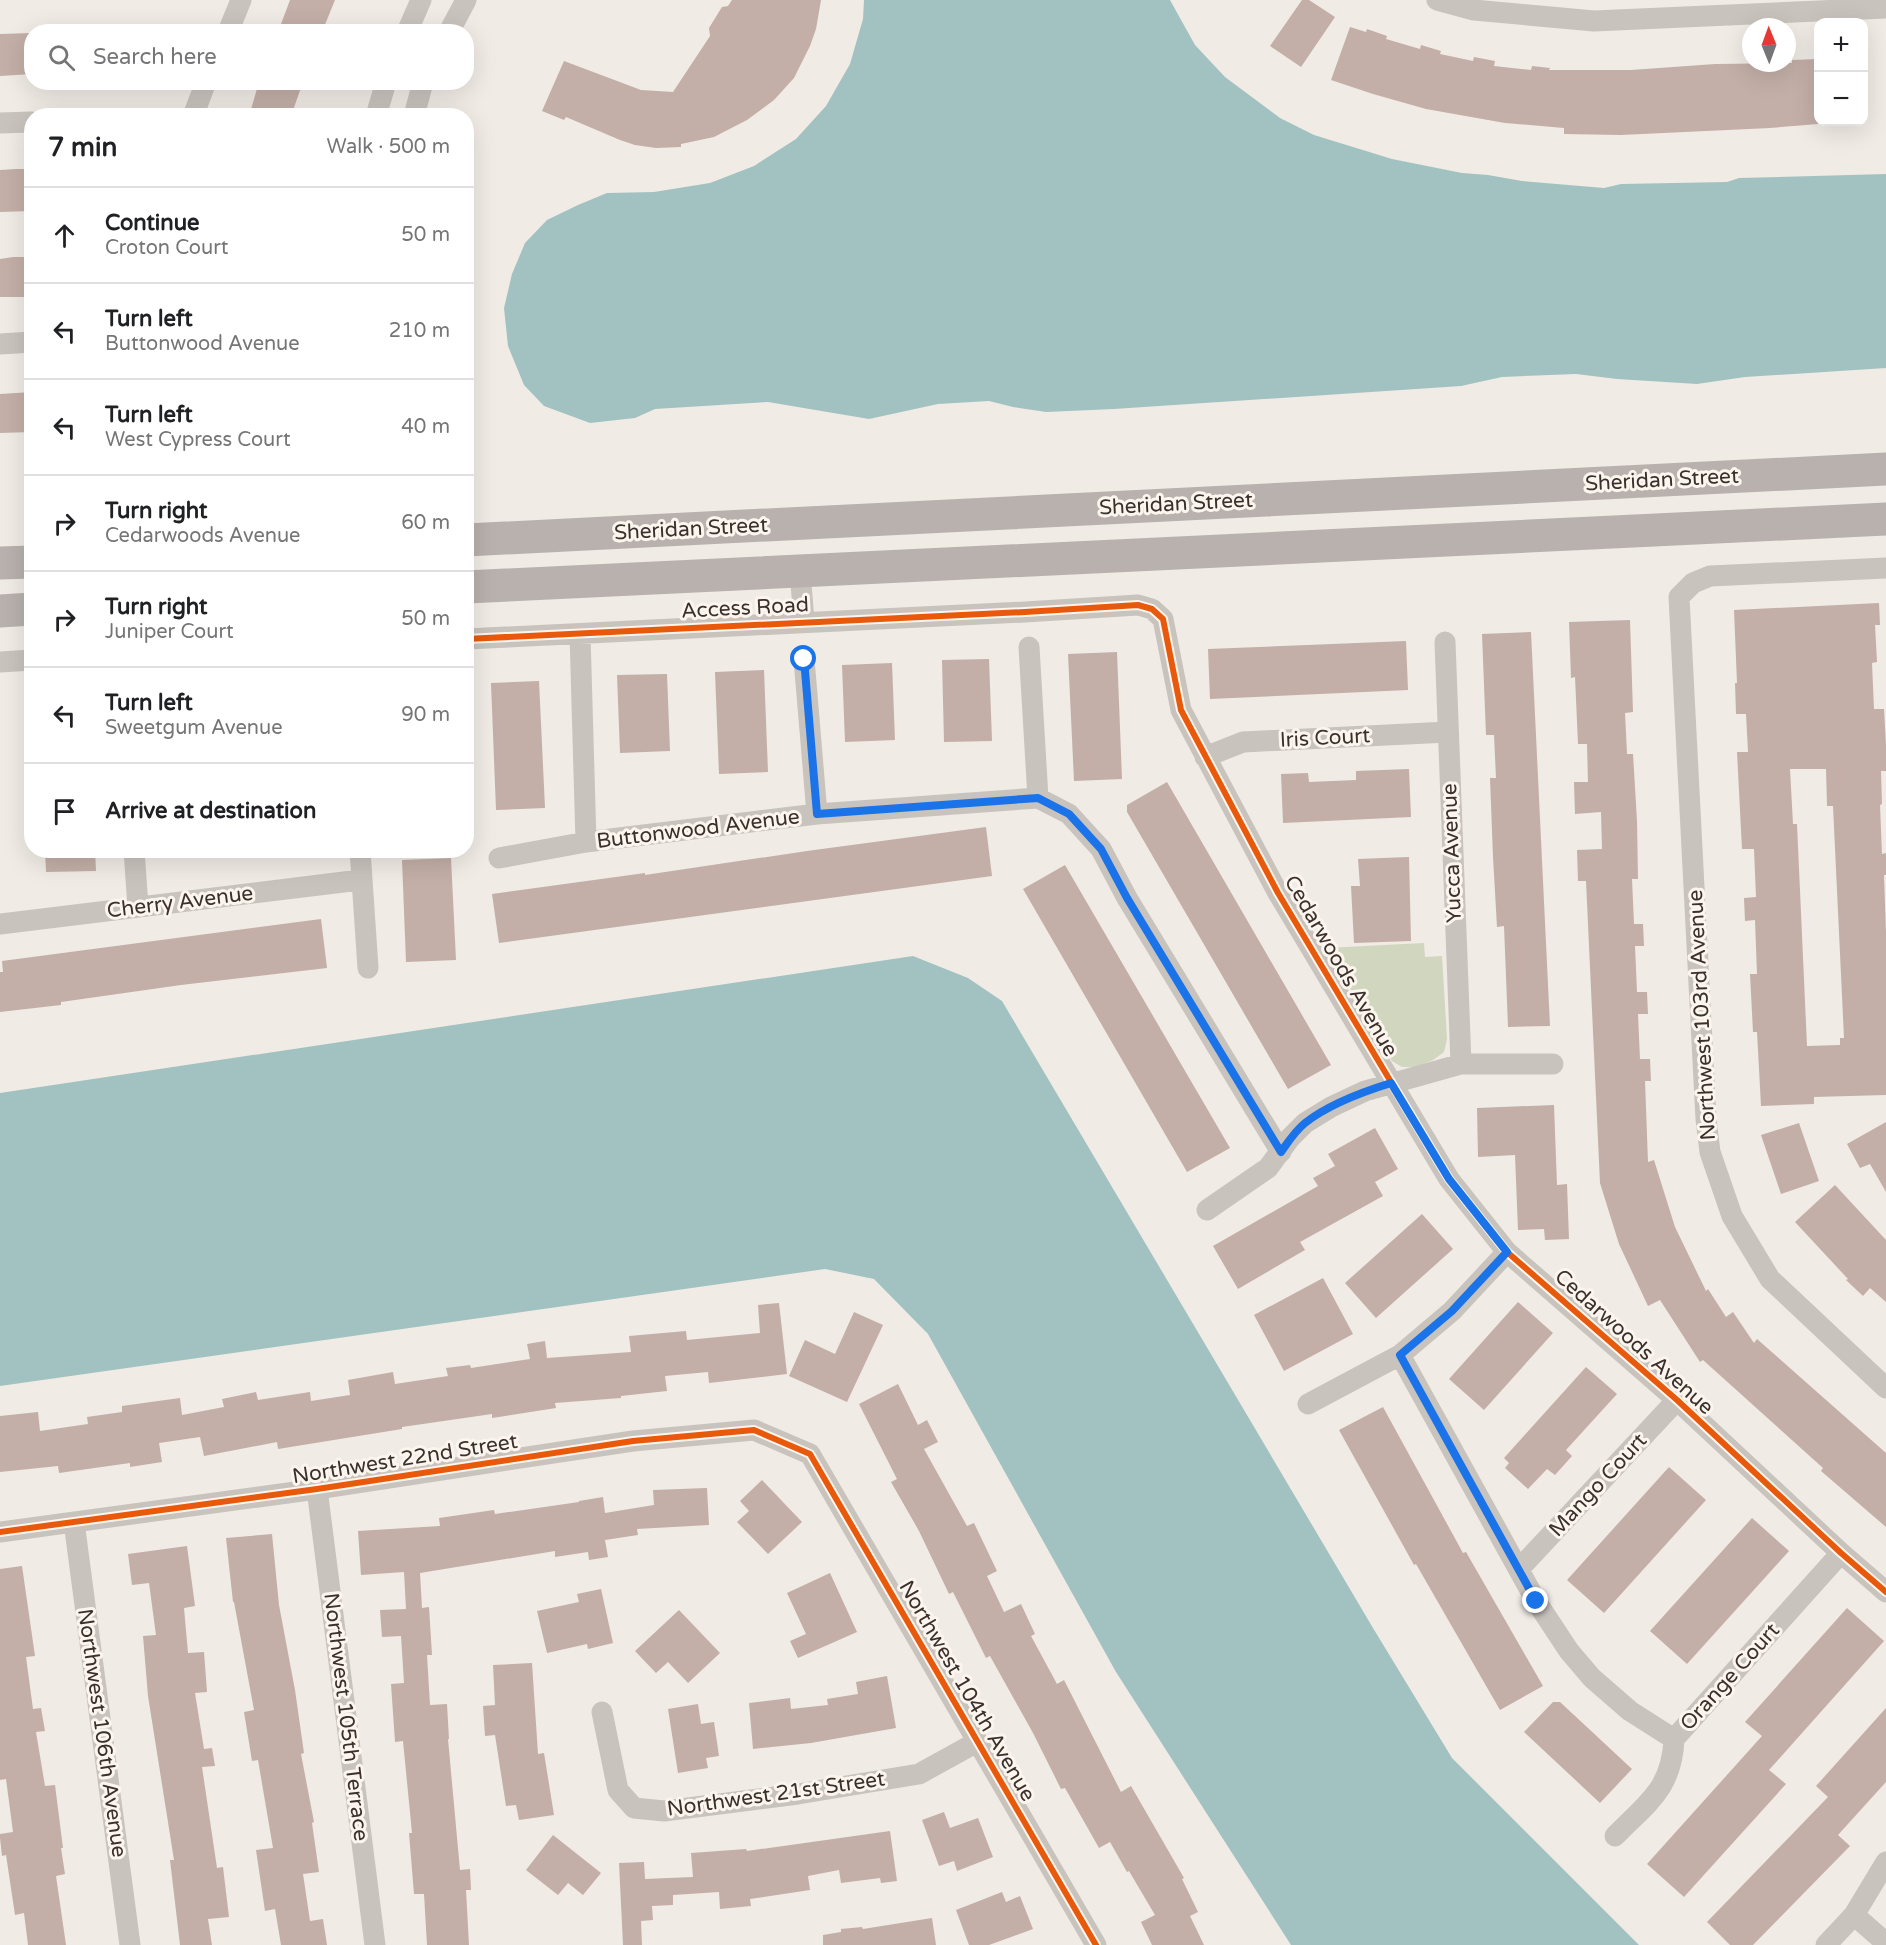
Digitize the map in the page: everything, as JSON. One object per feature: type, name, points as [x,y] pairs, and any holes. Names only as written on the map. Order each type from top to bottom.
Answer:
[{"type":"main road","name":"Sheridan Street","points":[[474,540],[1886,468]]},
{"type":"main road","points":[[474,587],[1886,519]]},
{"type":"main road","points":[[0,563],[24,562]]},
{"type":"main road","points":[[0,611],[24,610]]},
{"type":"street","points":[[231,24],[241,0]]},
{"type":"street","points":[[410,24],[421,0]]},
{"type":"street","points":[[453,24],[466,0]]},
{"type":"street","points":[[1437,0],[1474,10],[1594,21],[1886,8]]},
{"type":"street","points":[[196,108],[203,90]]},
{"type":"street","points":[[378,108],[384,90]]},
{"type":"street","points":[[416,108],[421,90]]},
{"type":"street","points":[[0,123],[24,122]]},
{"type":"street","points":[[0,344],[24,342]]},
{"type":"street","name":"Northwest 103rd Avenue","points":[[1886,568],[1710,576],[1693,583],[1679,597],[1706,1119],[1710,1152],[1732,1216],[1770,1279],[1886,1388]]},
{"type":"street","points":[[800,571],[804,621]]},
{"type":"street","name":"Access Road","points":[[474,639],[1138,605],[1152,609]]},
{"type":"street","name":"Cedarwoods Avenue","points":[[1152,609],[1163,619],[1181,710],[1205,757],[1278,893],[1449,1179],[1507,1252],[1677,1401],[1841,1554],[1886,1592]]},
{"type":"street","points":[[580,634],[586,842]]},
{"type":"street","name":"Yucca Avenue","points":[[1445,642],[1461,1064]]},
{"type":"street","points":[[1029,647],[1038,798],[1069,814],[1101,849],[1127,898],[1281,1152]]},
{"type":"street","points":[[804,659],[817,814]]},
{"type":"street","points":[[0,662],[24,660]]},
{"type":"street","name":"Iris Court","points":[[1205,757],[1243,742],[1448,732]]},
{"type":"street","name":"Buttonwood Avenue","points":[[499,858],[586,842],[817,814],[1038,798]]},
{"type":"street","points":[[135,858],[138,907]]},
{"type":"street","points":[[360,858],[368,968]]},
{"type":"street","name":"Cherry Avenue","points":[[0,924],[360,880]]},
{"type":"street","points":[[1207,1210],[1268,1168],[1290,1138],[1305,1123],[1356,1095],[1461,1064],[1553,1064]]},
{"type":"street","points":[[1308,1404],[1400,1355],[1452,1311],[1507,1252]]},
{"type":"street","points":[[1400,1355],[1551,1626],[1569,1652],[1592,1678],[1629,1711],[1674,1739]]},
{"type":"street","name":"Mango Court","points":[[1519,1569],[1677,1401]]},
{"type":"street","name":"Northwest 22nd Street","points":[[0,1532],[317,1489],[633,1441],[754,1430],[810,1454]]},
{"type":"street","name":"Northwest 104th Avenue","points":[[810,1454],[1096,1945]]},
{"type":"street","name":"Northwest 105th Terrace","points":[[317,1489],[375,1945]]},
{"type":"street","name":"Northwest 106th Avenue","points":[[74,1522],[130,1945]]},
{"type":"street","name":"Orange Court","points":[[1615,1836],[1664,1782],[1670,1769],[1674,1739],[1841,1554]]},
{"type":"street","name":"Northwest 21st Street","points":[[602,1712],[618,1790],[634,1808],[664,1811],[798,1794],[919,1774],[977,1742]]},
{"type":"street","points":[[1826,1945],[1854,1915],[1886,1862]]},
{"type":"street","points":[[1854,1915],[1886,1943]]},
{"type":"green space","points":[[1424,943],[1425,957],[1442,956],[1447,1039],[1444,1052],[1433,1060],[1416,1067],[1402,1067],[1392,1061],[1325,948]]},
{"type":"water","points":[[864,0],[1170,0],[1195,45],[1225,77],[1280,118],[1314,135],[1392,159],[1462,173],[1604,188],[1621,184],[1727,182],[1739,178],[1886,174],[1886,368],[1745,377],[1697,384],[1576,374],[1502,377],[1461,386],[1046,412],[989,401],[938,404],[869,419],[768,402],[655,409],[635,418],[590,423],[544,406],[524,385],[508,346],[504,308],[512,274],[525,243],[547,220],[607,193],[654,192],[710,183],[754,166],[796,139],[826,106],[850,64],[863,19]]},
{"type":"water","points":[[913,956],[968,978],[1002,1001],[1452,1758],[1639,1945],[1291,1945],[1116,1672],[928,1334],[874,1279],[825,1269],[0,1386],[0,1093]]},
{"type":"building","points":[[290,0],[335,0],[325,24],[281,24]]},
{"type":"building","points":[[732,0],[821,0],[816,29],[794,78],[774,100],[747,120],[714,137],[681,144],[681,147],[656,148],[635,145],[566,117],[564,120],[542,111],[564,61],[641,90],[673,92],[710,36],[709,28],[722,7],[728,6]]},
{"type":"building","points":[[1302,0],[1309,0],[1335,17],[1301,67],[1270,46]]},
{"type":"building","points":[[1350,27],[1366,32],[1367,29],[1387,36],[1386,39],[1420,49],[1421,45],[1441,51],[1440,54],[1473,61],[1474,57],[1495,61],[1494,66],[1531,70],[1532,66],[1550,68],[1549,70],[1631,70],[1742,64],[1742,72],[1796,72],[1796,60],[1814,59],[1814,124],[1621,135],[1564,134],[1564,128],[1505,123],[1426,109],[1331,80]]},
{"type":"building","points":[[24,33],[24,74],[0,76],[0,34]]},
{"type":"building","points":[[257,90],[300,90],[294,108],[251,108]]},
{"type":"building","points":[[24,169],[24,211],[0,212],[0,170]]},
{"type":"building","points":[[24,257],[24,297],[0,297],[0,259]]},
{"type":"building","points":[[24,392],[24,432],[0,433],[0,394]]},
{"type":"building","points":[[1879,603],[1880,625],[1875,625],[1877,662],[1872,663],[1874,709],[1884,709],[1886,745],[1886,771],[1881,771],[1882,804],[1880,805],[1882,854],[1886,853],[1886,875],[1884,875],[1886,1095],[1814,1097],[1814,1104],[1761,1106],[1757,1032],[1753,1032],[1750,974],[1757,974],[1755,920],[1745,921],[1744,898],[1756,897],[1754,849],[1742,849],[1737,752],[1748,752],[1746,714],[1736,714],[1734,610]],"holes":[[[1790,769],[1826,769],[1827,806],[1833,806],[1844,1038],[1840,1038],[1840,1045],[1807,1046],[1797,824],[1793,824]]]},
{"type":"building","points":[[1630,620],[1633,712],[1625,713],[1627,754],[1633,754],[1637,821],[1638,879],[1632,879],[1634,924],[1643,924],[1644,946],[1635,946],[1637,992],[1647,992],[1648,1014],[1638,1014],[1640,1059],[1650,1059],[1651,1081],[1645,1081],[1648,1162],[1654,1160],[1675,1227],[1706,1291],[1708,1289],[1726,1317],[1733,1312],[1754,1343],[1757,1339],[1886,1453],[1886,1527],[1821,1471],[1823,1468],[1703,1360],[1700,1362],[1660,1300],[1648,1306],[1619,1244],[1600,1183],[1586,881],[1578,881],[1577,850],[1602,849],[1601,812],[1575,814],[1574,782],[1588,782],[1587,744],[1578,744],[1575,677],[1571,678],[1569,622]]},
{"type":"building","points":[[1531,632],[1550,1026],[1508,1027],[1504,926],[1497,927],[1493,857],[1490,778],[1496,778],[1494,735],[1486,735],[1482,634]]},
{"type":"building","points":[[1406,641],[1408,690],[1210,699],[1208,649]]},
{"type":"building","points":[[1117,652],[1122,779],[1074,781],[1068,654]]},
{"type":"building","points":[[989,659],[992,741],[944,742],[942,660]]},
{"type":"building","points":[[892,663],[895,740],[845,742],[842,665]]},
{"type":"building","points":[[764,670],[768,772],[719,774],[715,672]]},
{"type":"building","points":[[667,674],[670,751],[620,753],[617,675]]},
{"type":"building","points":[[539,681],[545,808],[496,810],[491,683]]},
{"type":"building","points":[[1409,769],[1411,817],[1283,823],[1281,774],[1308,773],[1309,782],[1356,780],[1356,771]]},
{"type":"building","points":[[1167,782],[1331,1065],[1288,1089],[1127,812],[1127,805]]},
{"type":"building","points":[[986,827],[992,876],[499,943],[492,894]]},
{"type":"building","points":[[1409,857],[1411,941],[1354,943],[1351,886],[1360,886],[1358,859]]},
{"type":"building","points":[[45,858],[95,858],[96,871],[46,872]]},
{"type":"building","points":[[451,858],[456,960],[406,962],[402,860]]},
{"type":"building","points":[[1065,865],[1230,1148],[1187,1172],[1023,889]]},
{"type":"building","points":[[321,919],[327,968],[181,985],[61,1002],[61,1005],[0,1012],[2,961]]},
{"type":"building","points":[[1554,1105],[1557,1185],[1567,1184],[1569,1239],[1545,1240],[1544,1229],[1518,1230],[1515,1155],[1478,1157],[1477,1108]]},
{"type":"building","points":[[1886,1122],[1886,1192],[1870,1164],[1860,1168],[1847,1144]]},
{"type":"building","points":[[1799,1123],[1819,1181],[1781,1194],[1761,1135]]},
{"type":"building","points":[[1375,1128],[1398,1169],[1375,1182],[1383,1196],[1300,1242],[1305,1250],[1238,1289],[1213,1246],[1318,1186],[1313,1178],[1335,1166],[1328,1154]]},
{"type":"building","points":[[1835,1185],[1886,1240],[1886,1302],[1870,1288],[1863,1296],[1795,1222]]},
{"type":"building","points":[[1422,1214],[1453,1249],[1376,1318],[1345,1283]]},
{"type":"building","points":[[1323,1278],[1353,1334],[1284,1371],[1254,1315]]},
{"type":"building","points":[[1518,1302],[1553,1333],[1484,1410],[1449,1379]]},
{"type":"building","points":[[779,1303],[787,1374],[709,1383],[708,1372],[665,1376],[667,1391],[621,1396],[621,1398],[555,1403],[556,1408],[492,1418],[492,1414],[402,1427],[402,1429],[278,1449],[277,1442],[204,1456],[200,1437],[159,1443],[162,1462],[130,1467],[130,1463],[59,1473],[58,1466],[0,1472],[0,1416],[38,1412],[40,1431],[88,1424],[87,1417],[122,1412],[122,1406],[180,1398],[182,1415],[224,1407],[222,1399],[256,1392],[258,1400],[310,1392],[311,1401],[350,1395],[348,1380],[393,1372],[395,1384],[448,1376],[446,1368],[470,1365],[471,1368],[530,1359],[527,1344],[545,1341],[547,1358],[631,1352],[629,1336],[686,1331],[687,1340],[760,1333],[758,1305]]},
{"type":"building","points":[[854,1312],[883,1325],[847,1402],[789,1376],[805,1340],[835,1354]]},
{"type":"building","points":[[1586,1367],[1617,1394],[1566,1450],[1572,1456],[1555,1475],[1547,1469],[1528,1489],[1505,1468],[1509,1463],[1504,1458]]},
{"type":"building","points":[[898,1384],[918,1425],[927,1420],[938,1442],[924,1449],[967,1526],[974,1523],[997,1571],[987,1576],[1004,1612],[1021,1604],[1035,1634],[1031,1636],[1057,1684],[1064,1680],[1121,1792],[1131,1786],[1184,1878],[1182,1879],[1198,1912],[1190,1916],[1204,1945],[1152,1945],[1141,1922],[1155,1915],[1110,1842],[1099,1848],[1065,1788],[1061,1789],[990,1656],[986,1658],[953,1592],[949,1594],[919,1531],[891,1482],[897,1479],[859,1404]]},
{"type":"building","points":[[1383,1407],[1463,1553],[1466,1552],[1543,1686],[1500,1710],[1416,1564],[1414,1565],[1339,1430]]},
{"type":"building","points":[[1669,1467],[1706,1500],[1604,1613],[1567,1580]]},
{"type":"building","points":[[762,1480],[802,1522],[768,1554],[737,1522],[749,1511],[740,1501]]},
{"type":"building","points":[[707,1488],[709,1525],[637,1529],[638,1535],[605,1540],[608,1557],[589,1560],[588,1552],[555,1557],[555,1551],[420,1573],[422,1608],[429,1607],[432,1655],[427,1655],[430,1705],[447,1704],[460,1870],[470,1869],[471,1890],[466,1890],[469,1945],[427,1945],[424,1894],[414,1894],[409,1833],[412,1833],[403,1741],[395,1742],[391,1684],[404,1683],[401,1636],[382,1637],[380,1610],[406,1609],[404,1572],[361,1575],[358,1531],[440,1526],[439,1518],[494,1510],[495,1514],[603,1497],[605,1513],[654,1505],[653,1490]]},
{"type":"building","points":[[1752,1518],[1789,1551],[1687,1664],[1650,1631]]},
{"type":"building","points":[[272,1534],[279,1605],[295,1690],[304,1753],[301,1754],[314,1822],[312,1823],[319,1872],[303,1874],[310,1921],[323,1919],[327,1945],[281,1945],[275,1909],[265,1911],[256,1850],[273,1848],[258,1760],[252,1761],[244,1712],[254,1710],[233,1602],[226,1538]]},
{"type":"building","points":[[187,1546],[195,1606],[184,1608],[188,1653],[204,1652],[207,1692],[195,1693],[204,1749],[212,1748],[215,1766],[202,1767],[217,1868],[223,1867],[229,1917],[208,1919],[212,1945],[180,1945],[170,1860],[174,1860],[148,1696],[143,1636],[156,1635],[149,1583],[132,1585],[128,1554]]},
{"type":"building","points":[[22,1566],[35,1656],[26,1657],[33,1709],[41,1708],[45,1731],[36,1732],[45,1786],[55,1785],[63,1848],[61,1848],[65,1874],[56,1876],[66,1945],[28,1945],[24,1913],[15,1915],[6,1855],[2,1856],[0,1834],[13,1832],[6,1779],[0,1780],[0,1569]]},
{"type":"building","points":[[830,1573],[857,1632],[798,1658],[790,1641],[806,1634],[787,1593]]},
{"type":"building","points":[[601,1589],[613,1643],[588,1649],[587,1644],[547,1653],[537,1611],[579,1602],[577,1594]]},
{"type":"building","points":[[1847,1608],[1884,1641],[1769,1770],[1786,1784],[1684,1897],[1647,1864],[1762,1736],[1745,1722]]},
{"type":"building","points":[[679,1610],[720,1653],[688,1683],[668,1662],[656,1673],[635,1651]]},
{"type":"building","points":[[532,1663],[538,1754],[544,1753],[554,1815],[519,1820],[516,1805],[506,1806],[495,1735],[485,1736],[483,1706],[495,1705],[493,1665]]},
{"type":"building","points":[[887,1676],[896,1728],[811,1743],[753,1749],[749,1703],[790,1698],[791,1709],[828,1705],[827,1699],[858,1694],[856,1682]]},
{"type":"building","points":[[1553,1702],[1560,1702],[1632,1769],[1600,1803],[1524,1732]]},
{"type":"building","points":[[698,1704],[701,1724],[714,1722],[719,1756],[706,1758],[708,1768],[678,1773],[668,1709]]},
{"type":"building","points":[[1886,1708],[1886,1782],[1838,1835],[1850,1846],[1753,1945],[1730,1945],[1707,1922],[1828,1797],[1816,1786]]},
{"type":"building","points":[[944,1812],[950,1828],[978,1818],[993,1857],[957,1871],[954,1861],[939,1866],[922,1820]]},
{"type":"building","points":[[890,1831],[897,1881],[881,1883],[880,1878],[841,1883],[839,1870],[808,1876],[810,1890],[750,1899],[751,1906],[720,1909],[719,1892],[673,1895],[673,1905],[652,1906],[653,1920],[641,1921],[642,1945],[623,1945],[619,1863],[644,1862],[645,1879],[693,1877],[691,1853],[746,1849],[747,1851]]},
{"type":"building","points":[[553,1835],[601,1873],[583,1895],[568,1883],[558,1895],[526,1870]]},
{"type":"building","points":[[1002,1892],[1006,1902],[1020,1896],[1033,1929],[989,1945],[969,1945],[956,1910]]},
{"type":"building","points":[[932,1918],[936,1945],[823,1945],[823,1935],[841,1932],[841,1929],[862,1927],[863,1929]]},
{"type":"cycle path","points":[[474,639],[1138,605],[1152,609],[1163,619],[1181,710],[1278,893],[1449,1179],[1507,1252],[1677,1400],[1886,1592]]},
{"type":"cycle path","points":[[0,1532],[317,1489],[633,1441],[754,1430],[810,1454],[1096,1945]]},
{"type":"route","points":[[804,659],[817,814],[1038,798],[1069,814],[1101,849],[1127,898],[1281,1152],[1290,1138],[1305,1123],[1331,1107],[1365,1091],[1391,1083],[1449,1179],[1507,1252],[1452,1311],[1400,1355],[1536,1601]]}]
